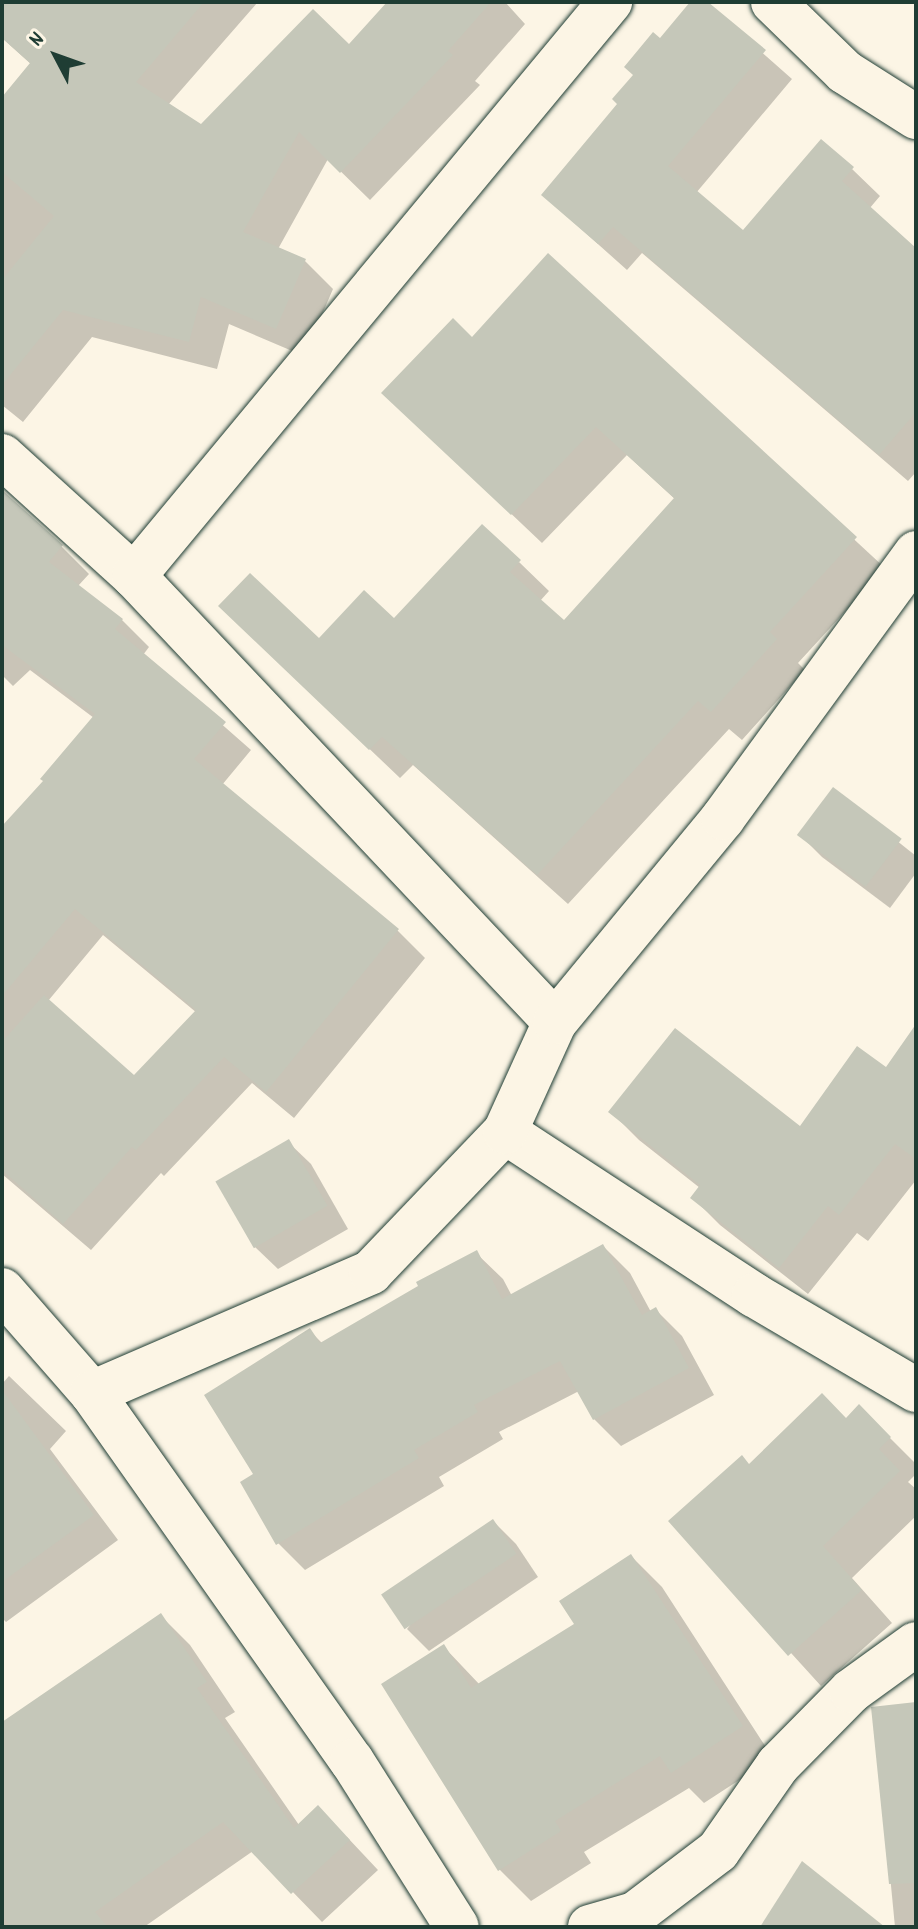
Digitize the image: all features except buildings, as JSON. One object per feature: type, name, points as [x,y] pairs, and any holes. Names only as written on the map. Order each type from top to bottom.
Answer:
[{"type":"street","points":[[134,576],[610,2]]},
{"type":"street","points":[[773,2],[845,72],[916,117]]},
{"type":"street","points":[[2,456],[134,576],[555,1022]]},
{"type":"street","points":[[92,1393],[371,1272],[505,1132],[555,1022],[723,818],[916,553]]},
{"type":"street","points":[[505,1132],[754,1295],[916,1390]]},
{"type":"street","points":[[2,1290],[92,1393],[352,1761],[457,1927]]},
{"type":"street","points":[[590,1927],[635,1914],[718,1851],[778,1765],[851,1691],[916,1644]]}]
